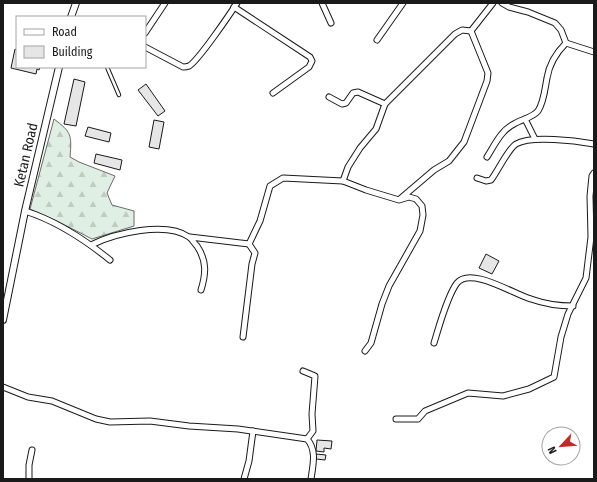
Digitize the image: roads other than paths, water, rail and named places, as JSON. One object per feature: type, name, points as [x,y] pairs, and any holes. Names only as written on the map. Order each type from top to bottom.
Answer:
[{"type":"street","points":[[71,16],[76,3]]},
{"type":"street","points":[[146,31],[165,3]]},
{"type":"street","points":[[322,3],[331,23]]},
{"type":"street","points":[[377,40],[403,3]]},
{"type":"street","points":[[471,31],[493,3]]},
{"type":"street","points":[[502,3],[509,7],[528,12],[555,23],[561,30],[566,43]]},
{"type":"street","points":[[146,48],[183,67],[187,67],[193,63],[236,5],[310,57],[312,61],[309,67],[273,93]]},
{"type":"street","points":[[343,181],[348,167],[360,148],[376,129],[385,104],[455,34],[462,30],[471,31]]},
{"type":"street","points":[[399,200],[434,170],[449,161],[464,142],[487,81],[488,73],[471,31]]},
{"type":"street","points":[[566,43],[594,52]]},
{"type":"street","points":[[487,157],[502,134],[512,124],[532,116],[538,110],[543,96],[547,76],[553,61],[560,49],[566,43]]},
{"type":"street","name":"Ketan Road","points":[[3,320],[25,211],[59,68]]},
{"type":"street","points":[[329,97],[342,104],[346,103],[353,93],[358,92],[385,104]]},
{"type":"street","points":[[525,119],[535,140]]},
{"type":"street","points":[[477,178],[486,181],[491,180],[516,144],[535,140],[564,140],[594,144]]},
{"type":"street","points":[[396,419],[418,419],[425,411],[468,393],[503,396],[529,389],[554,377],[561,337],[568,314],[586,278],[591,237],[590,196],[592,176],[594,173]]},
{"type":"street","points":[[249,244],[260,221],[270,186],[283,178],[343,181],[399,200],[409,197],[416,199],[422,206],[423,215],[420,231],[389,286],[382,304],[371,343],[364,351]]},
{"type":"street","points":[[25,211],[60,226],[91,245],[110,260]]},
{"type":"street","points":[[91,245],[103,239],[128,232],[161,229],[179,232],[190,237],[249,244],[255,253],[252,264],[243,337]]},
{"type":"street","points":[[190,237],[200,251],[206,274],[201,290]]},
{"type":"street","points":[[434,343],[443,314],[458,282],[468,277],[484,280],[530,299],[561,306],[573,306]]},
{"type":"street","points":[[303,371],[315,376],[312,414],[313,431],[307,438]]},
{"type":"street","points":[[3,387],[28,397],[52,401],[96,419],[110,422],[150,421],[307,438],[314,451],[311,479]]},
{"type":"street","points":[[244,479],[249,461],[253,431]]},
{"type":"street","points":[[29,479],[29,465],[32,450]]},
{"type":"lane","points":[[106,68],[119,95]]}]
